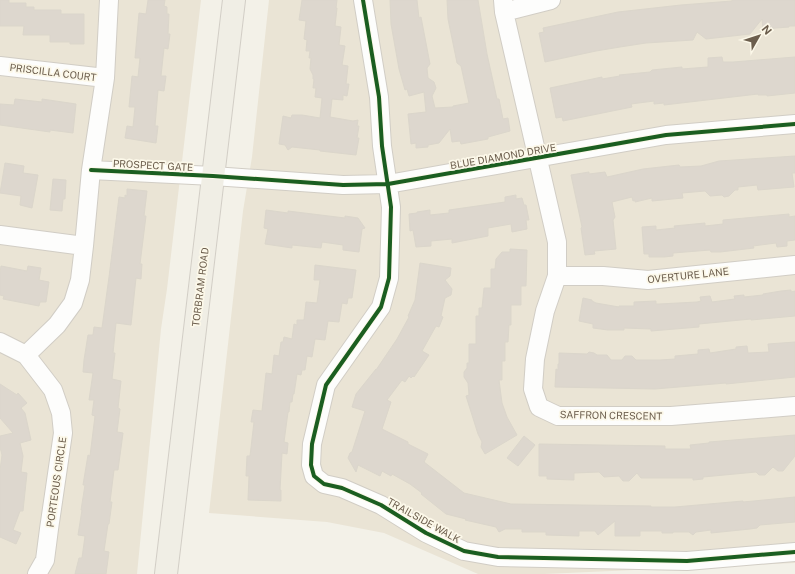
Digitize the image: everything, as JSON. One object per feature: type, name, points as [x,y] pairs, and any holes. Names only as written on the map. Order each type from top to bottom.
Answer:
[{"type":"main road","name":"TORBRAM ROAD","points":[[166,574],[234,0]]},
{"type":"street","points":[[26,355],[57,325],[73,302],[80,280],[92,170],[105,78],[109,0]]},
{"type":"street","name":"TRAILSIDE WALK","points":[[363,0],[379,97],[382,146],[391,207],[389,278],[381,307],[326,385],[312,444],[311,465],[314,476],[324,484],[342,488],[381,505],[426,533],[464,551],[498,557],[687,560],[795,552]]},
{"type":"street","points":[[504,6],[551,0]]},
{"type":"street","name":"SAFFRON CRESCENT","points":[[504,6],[558,242],[557,276],[545,311],[535,359],[533,389],[539,407],[558,416],[671,416],[795,406]]},
{"type":"street","name":"PRISCILLA COURT","points":[[0,66],[105,78]]},
{"type":"street","name":"BLUE DIAMOND DRIVE","points":[[213,176],[343,185],[388,184],[666,135],[795,124]]},
{"type":"street","name":"PROSPECT GATE","points":[[92,170],[213,176]]},
{"type":"street","points":[[0,235],[84,246]]},
{"type":"street","name":"OVERTURE LANE","points":[[557,276],[602,276],[648,280],[795,265]]},
{"type":"street","name":"PORTEOUS CIRCLE","points":[[0,342],[26,355],[53,390],[61,413],[63,433],[45,560],[37,574]]},
{"type":"shaded area","points":[[0,0],[201,0],[161,329],[137,574],[0,574]]},
{"type":"shaded area","points":[[269,0],[795,0],[795,563],[544,574],[478,574],[384,533],[327,522],[209,513],[243,211],[252,157]]},
{"type":"building","points":[[0,0],[9,0],[9,3],[26,3],[26,7],[34,7],[34,10],[61,10],[61,14],[84,14],[84,44],[50,42],[50,35],[23,35],[24,26],[0,26]]},
{"type":"building","points":[[148,0],[165,0],[164,6],[167,7],[167,14],[169,14],[168,34],[170,34],[168,49],[164,48],[161,76],[166,76],[164,91],[158,90],[155,126],[158,126],[156,143],[125,138],[127,126],[133,127],[135,107],[129,107],[132,76],[138,77],[140,58],[135,58],[139,13],[146,14]]},
{"type":"building","points":[[302,0],[337,0],[335,26],[341,27],[339,45],[345,46],[342,65],[348,66],[346,84],[349,84],[347,96],[343,95],[343,100],[332,99],[330,117],[353,121],[358,120],[357,126],[359,126],[357,138],[359,138],[356,155],[292,147],[288,150],[285,145],[279,144],[283,116],[291,118],[292,115],[302,115],[320,118],[322,98],[315,97],[316,88],[313,88],[314,79],[310,69],[310,51],[306,51],[307,40],[304,39],[306,21],[299,20]]},
{"type":"building","points":[[390,0],[417,0],[419,18],[421,17],[430,64],[427,68],[428,78],[434,82],[436,88],[432,96],[435,108],[453,107],[469,103],[461,66],[457,63],[448,19],[447,0],[478,0],[487,54],[497,99],[499,99],[503,119],[508,118],[510,131],[488,137],[488,139],[461,144],[460,141],[452,142],[450,129],[439,143],[428,145],[428,147],[416,148],[416,143],[411,144],[408,114],[426,112],[424,92],[409,96],[407,89],[405,90],[399,69],[391,24]]},
{"type":"building","points":[[732,0],[795,0],[795,26],[763,29],[762,19],[750,34],[706,39],[697,32],[693,40],[646,43],[596,51],[545,62],[539,33],[544,32],[543,28],[618,12]]},
{"type":"building","points":[[722,57],[723,62],[733,62],[795,57],[795,93],[767,96],[758,94],[664,105],[664,103],[654,104],[654,101],[631,104],[632,107],[563,121],[562,117],[556,118],[550,88],[602,77],[602,79],[620,76],[619,75],[650,72],[652,70],[682,67],[682,69],[708,67],[708,58]]},
{"type":"building","points":[[15,99],[42,102],[42,99],[76,104],[73,133],[50,130],[50,132],[0,125],[0,104],[14,105]]},
{"type":"building","points":[[795,156],[795,173],[792,173],[794,187],[758,190],[757,185],[738,187],[738,190],[735,190],[729,196],[724,197],[722,195],[710,196],[705,191],[682,193],[683,198],[652,201],[652,198],[635,202],[635,200],[633,201],[632,197],[612,202],[615,217],[613,220],[616,249],[594,251],[595,254],[585,255],[582,227],[571,175],[589,172],[589,174],[605,172],[607,177],[643,169],[679,165],[680,167],[701,166],[719,161]]},
{"type":"building","points":[[5,163],[24,166],[23,173],[38,175],[32,208],[20,205],[21,196],[0,193]]},
{"type":"building","points":[[53,179],[66,180],[65,199],[63,199],[62,211],[50,210]]},
{"type":"building","points":[[127,189],[147,191],[144,216],[146,216],[140,264],[142,264],[141,279],[136,278],[131,325],[116,323],[112,379],[121,381],[117,432],[123,433],[118,470],[114,470],[110,502],[112,502],[104,551],[109,552],[106,574],[75,574],[79,558],[82,558],[85,536],[78,535],[85,485],[83,485],[88,455],[90,456],[95,416],[92,415],[94,400],[89,400],[93,373],[83,372],[84,360],[88,335],[93,335],[94,327],[102,328],[119,197],[125,198],[125,195],[127,196]]},
{"type":"building","points":[[516,195],[516,199],[522,198],[524,205],[526,205],[529,220],[526,220],[527,229],[512,232],[511,224],[488,228],[488,236],[452,243],[452,239],[431,241],[431,246],[416,247],[413,230],[410,231],[409,214],[430,210],[430,215],[449,213],[449,210],[505,202],[505,197]]},
{"type":"building","points":[[266,210],[358,218],[365,228],[362,229],[359,252],[343,250],[343,245],[322,242],[321,248],[292,245],[292,248],[265,244],[268,229],[264,228]]},
{"type":"building","points":[[789,214],[789,217],[795,216],[795,240],[787,241],[787,246],[777,247],[776,243],[753,246],[754,248],[720,252],[711,252],[710,250],[673,253],[673,256],[664,257],[649,257],[649,254],[644,254],[642,227],[656,226],[656,230],[675,228],[674,226],[705,223],[705,226],[723,224],[723,220]]},
{"type":"building","points":[[510,249],[527,250],[526,286],[521,286],[521,305],[511,305],[511,325],[509,325],[508,342],[505,342],[505,361],[502,361],[502,380],[499,380],[502,403],[507,417],[517,435],[485,454],[481,447],[482,442],[466,396],[469,395],[468,383],[464,377],[464,372],[467,368],[467,363],[469,363],[469,344],[476,344],[476,316],[479,316],[479,308],[482,308],[484,288],[491,288],[491,269],[495,269],[496,259],[502,252],[510,252]]},
{"type":"building","points":[[420,263],[451,268],[450,276],[445,280],[452,289],[451,295],[445,298],[441,316],[443,317],[439,327],[436,326],[422,351],[429,355],[414,377],[413,376],[411,378],[409,376],[405,382],[402,380],[387,400],[391,402],[382,429],[428,454],[424,462],[464,493],[511,504],[651,507],[675,507],[795,497],[795,522],[760,525],[757,528],[711,533],[711,530],[696,532],[693,535],[689,532],[662,533],[662,531],[640,531],[640,536],[615,536],[615,521],[598,535],[595,531],[579,531],[579,536],[546,535],[546,532],[522,532],[522,529],[505,529],[499,532],[496,527],[446,514],[410,484],[392,474],[391,476],[382,471],[380,476],[358,465],[356,472],[348,458],[352,452],[365,411],[352,407],[356,394],[376,370],[397,339],[409,317],[408,316],[415,300]]},
{"type":"building","points":[[315,265],[356,270],[352,298],[348,298],[347,304],[342,303],[339,322],[328,321],[325,340],[315,339],[312,357],[307,356],[305,370],[302,370],[301,375],[297,374],[294,394],[292,402],[290,402],[288,412],[284,442],[288,443],[287,454],[282,453],[280,490],[281,501],[248,500],[249,476],[246,476],[247,456],[250,456],[254,422],[251,422],[253,410],[262,411],[266,373],[272,374],[274,355],[279,356],[281,342],[283,342],[284,337],[292,339],[294,324],[297,325],[297,320],[304,320],[306,302],[317,303],[320,280],[314,280]]},
{"type":"building","points":[[1,266],[27,271],[28,266],[41,268],[39,280],[49,282],[46,302],[40,302],[39,306],[3,299],[4,296],[0,295]]},
{"type":"building","points":[[791,290],[791,292],[795,291],[795,316],[699,324],[699,327],[651,331],[651,329],[624,328],[624,330],[608,330],[593,328],[593,324],[579,321],[583,298],[592,300],[596,303],[619,307],[634,306],[634,302],[656,301],[656,304],[659,304],[697,302],[701,301],[700,297],[710,296],[712,302],[735,299],[734,296],[744,295],[744,297],[763,295]]},
{"type":"building","points":[[795,342],[795,377],[655,389],[555,387],[556,369],[558,370],[559,364],[559,353],[587,354],[589,352],[597,355],[607,355],[611,360],[622,360],[625,356],[632,356],[636,360],[660,360],[675,359],[675,356],[698,354],[698,350],[709,349],[710,353],[747,346],[748,353],[769,352],[768,344]]},
{"type":"building","points":[[0,384],[17,395],[18,393],[27,403],[21,408],[25,413],[31,440],[20,443],[23,456],[21,472],[27,473],[23,511],[20,511],[13,530],[21,533],[16,544],[0,537],[0,470],[2,455],[0,436],[13,433],[0,418]]},
{"type":"building","points":[[795,435],[795,456],[783,471],[778,471],[773,467],[765,475],[759,475],[756,472],[703,477],[703,479],[693,480],[693,478],[641,478],[637,473],[629,481],[623,481],[619,476],[604,477],[599,472],[574,473],[574,480],[547,479],[547,476],[539,476],[539,444],[665,446],[665,449],[691,449],[690,445],[709,442]]},
{"type":"building","points":[[524,436],[535,445],[518,466],[507,458]]},
{"type":"cycle path","points":[[363,0],[379,97],[382,146],[391,207],[389,278],[381,307],[326,385],[312,444],[311,465],[314,476],[324,484],[342,488],[381,505],[426,533],[464,551],[498,557],[687,561],[795,552]]},
{"type":"cycle path","points":[[91,170],[213,176],[343,185],[388,184],[666,135],[795,124]]}]
